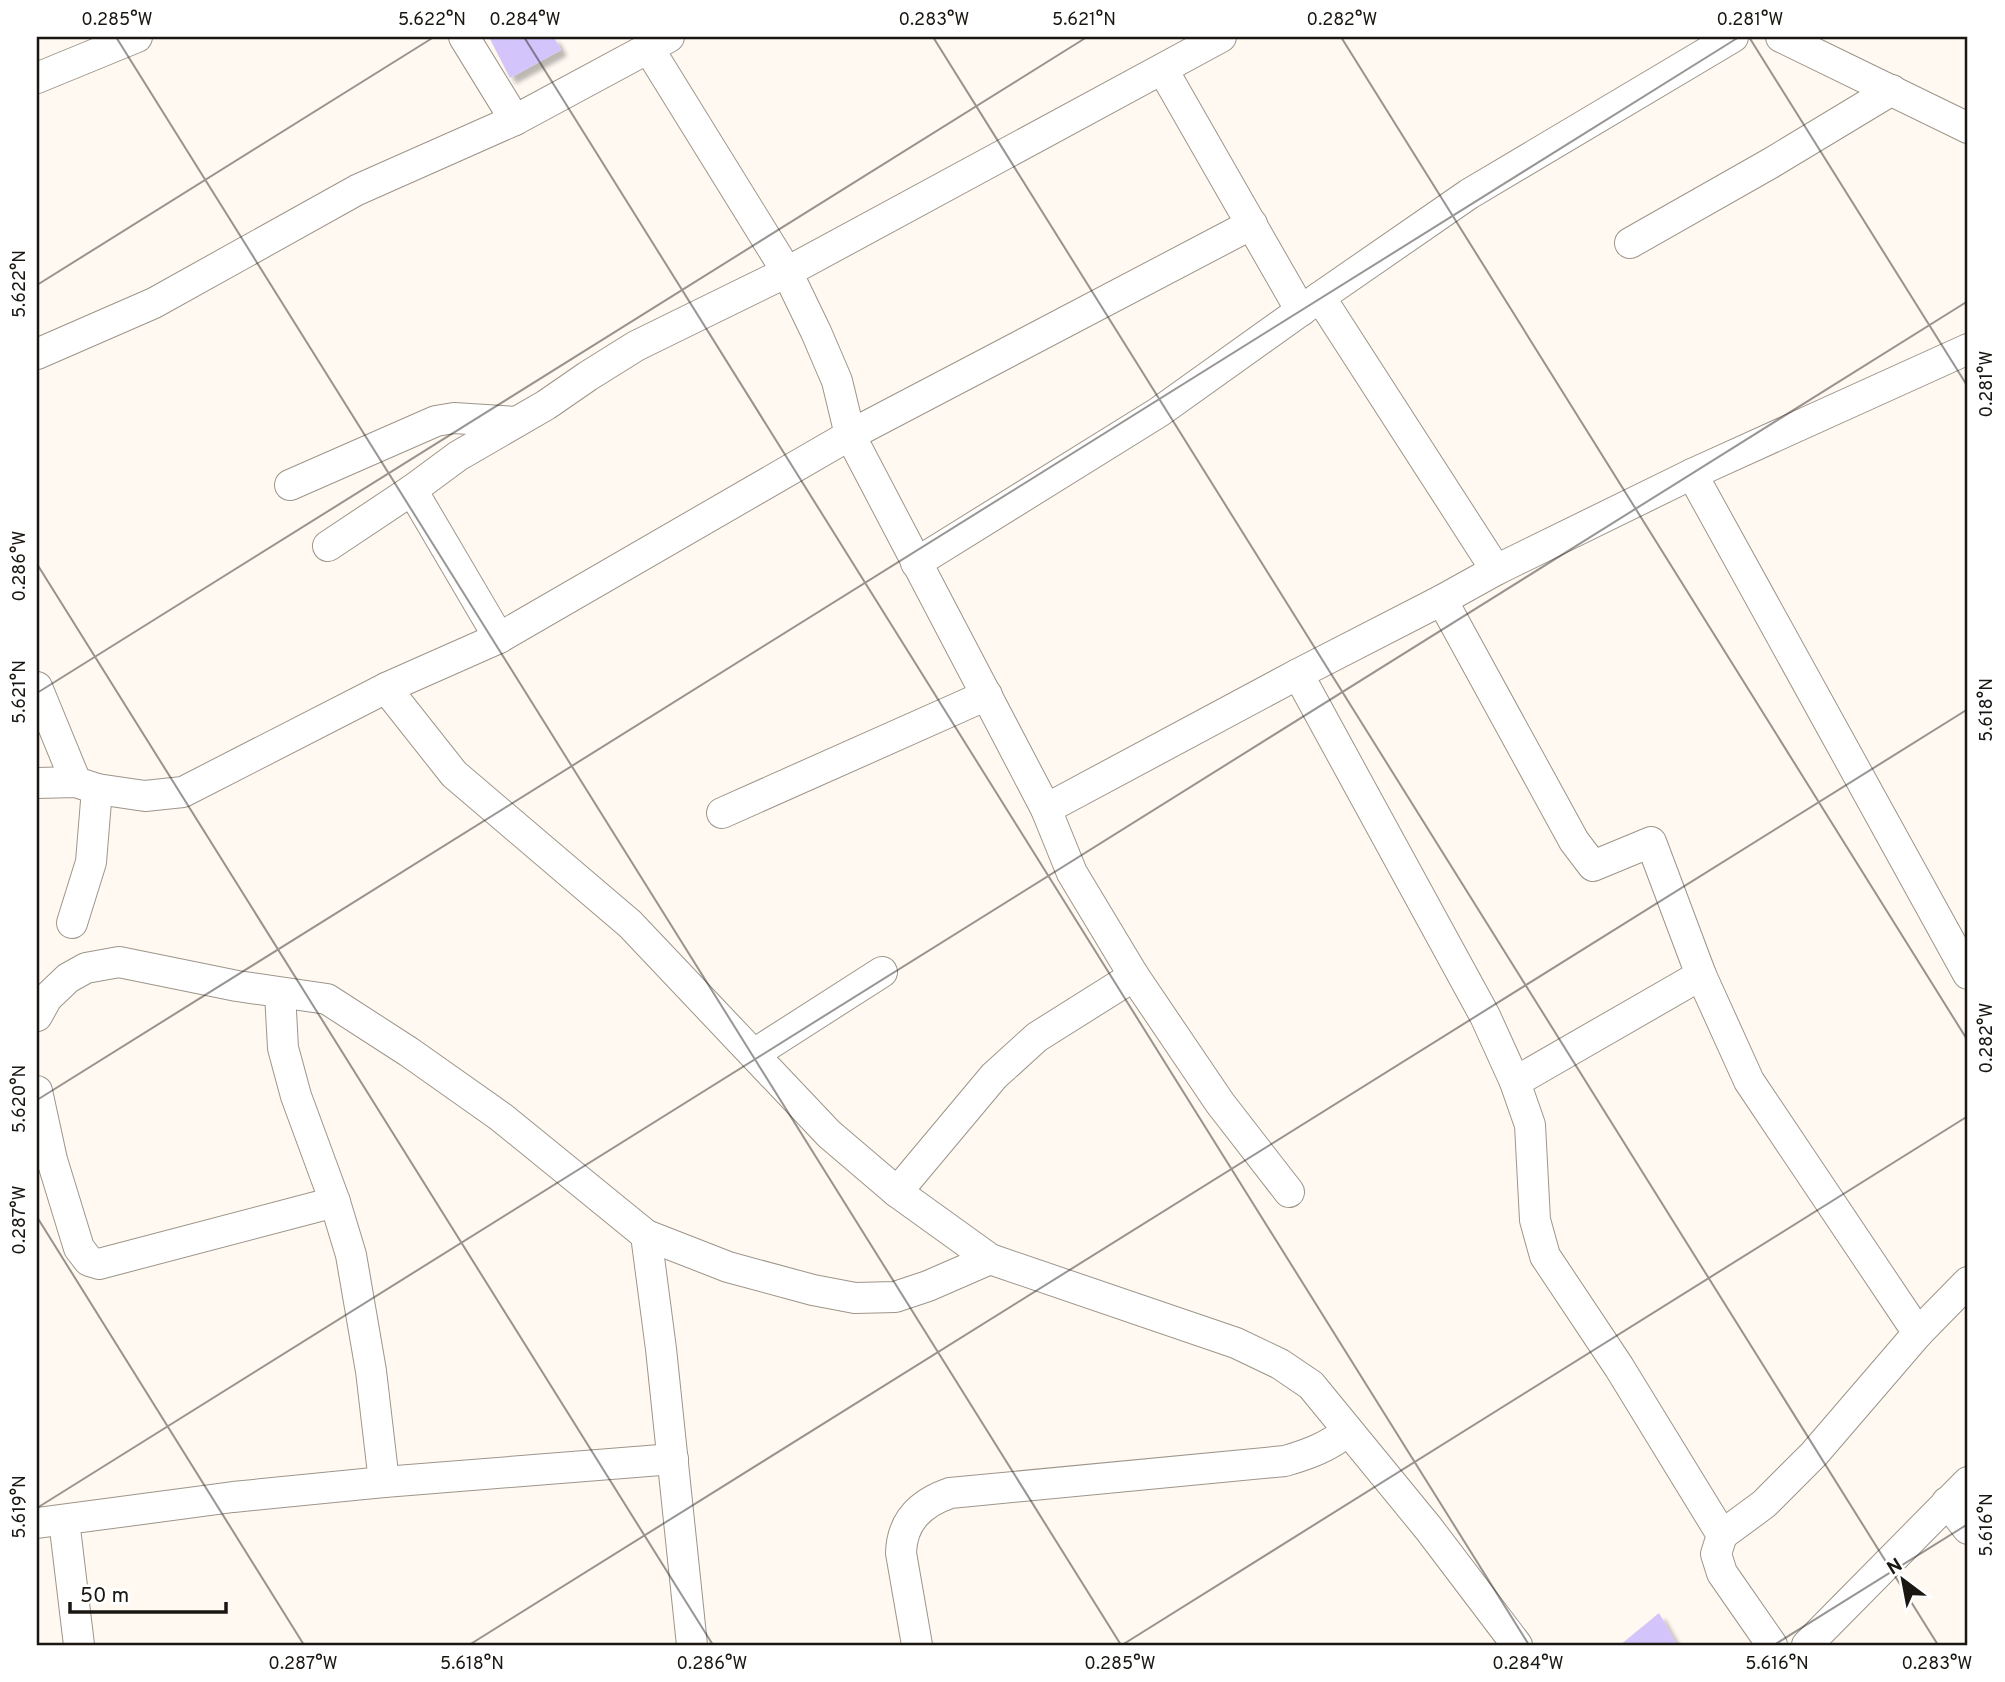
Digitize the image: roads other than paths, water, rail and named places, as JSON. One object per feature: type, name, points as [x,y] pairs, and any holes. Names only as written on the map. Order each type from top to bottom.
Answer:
[{"type":"street","points":[[37,78],[137,37]]},
{"type":"street","points":[[464,37],[515,120]]},
{"type":"street","points":[[328,546],[412,491],[458,456],[546,405],[636,346],[786,272],[1221,37]]},
{"type":"street","points":[[916,563],[1159,412],[1469,194],[1733,37]]},
{"type":"street","points":[[1781,37],[1968,128]]},
{"type":"street","points":[[37,354],[154,303],[358,190],[515,120],[659,43],[817,332],[837,381],[850,435],[1046,810],[1072,873],[1134,976],[1214,1093],[1289,1192]]},
{"type":"street","points":[[1163,70],[1252,224],[1311,304],[1496,570]]},
{"type":"street","points":[[1630,243],[1892,90]]},
{"type":"street","points":[[37,783],[87,785],[145,796],[183,792],[386,688],[499,638],[850,435],[1252,224]]},
{"type":"street","points":[[1046,810],[1496,570],[1692,474],[1968,349]]},
{"type":"street","points":[[290,485],[436,421],[454,418],[516,422]]},
{"type":"street","points":[[1692,474],[1968,974]]},
{"type":"street","points":[[412,491],[499,638]]},
{"type":"street","points":[[1442,600],[1574,841],[1593,866],[1651,842],[1701,975],[1749,1081],[1918,1334]]},
{"type":"street","points":[[1298,674],[1485,1016],[1515,1082],[1530,1125],[1535,1220],[1545,1256],[1619,1367],[1721,1535]]},
{"type":"street","points":[[37,687],[87,785],[91,862],[72,923]]},
{"type":"street","points":[[386,688],[454,774],[630,923],[829,1134],[897,1192],[990,1259],[1236,1343],[1280,1364],[1311,1385],[1429,1529],[1517,1645]]},
{"type":"street","points":[[722,813],[987,695]]},
{"type":"street","points":[[37,1016],[47,998],[68,978],[86,968],[119,962],[280,993],[327,999],[409,1052],[501,1117],[646,1236],[728,1267],[813,1290],[855,1298],[895,1297],[990,1259]]},
{"type":"street","points":[[754,1054],[882,972]]},
{"type":"street","points":[[1515,1082],[1701,975]]},
{"type":"street","points":[[897,1192],[994,1076],[1037,1037],[1134,976]]},
{"type":"street","points":[[280,993],[283,1048],[296,1096],[335,1202],[351,1255],[371,1371],[384,1482]]},
{"type":"street","points":[[37,1091],[52,1160],[79,1248],[89,1261],[99,1264],[335,1202]]},
{"type":"street","points":[[646,1236],[692,1645]]},
{"type":"street","points":[[1772,1645],[1722,1573],[1716,1553],[1721,1535],[1764,1504],[1814,1454],[1918,1334],[1968,1282]]},
{"type":"street","points":[[917,1645],[901,1542],[910,1521],[934,1498],[950,1493],[1285,1461],[1315,1452],[1348,1431]]},
{"type":"street","points":[[79,1645],[50,1521],[233,1497],[673,1459]]},
{"type":"street","points":[[1958,1492],[1968,1529]]},
{"type":"street","points":[[1807,1645],[1958,1492]]}]
